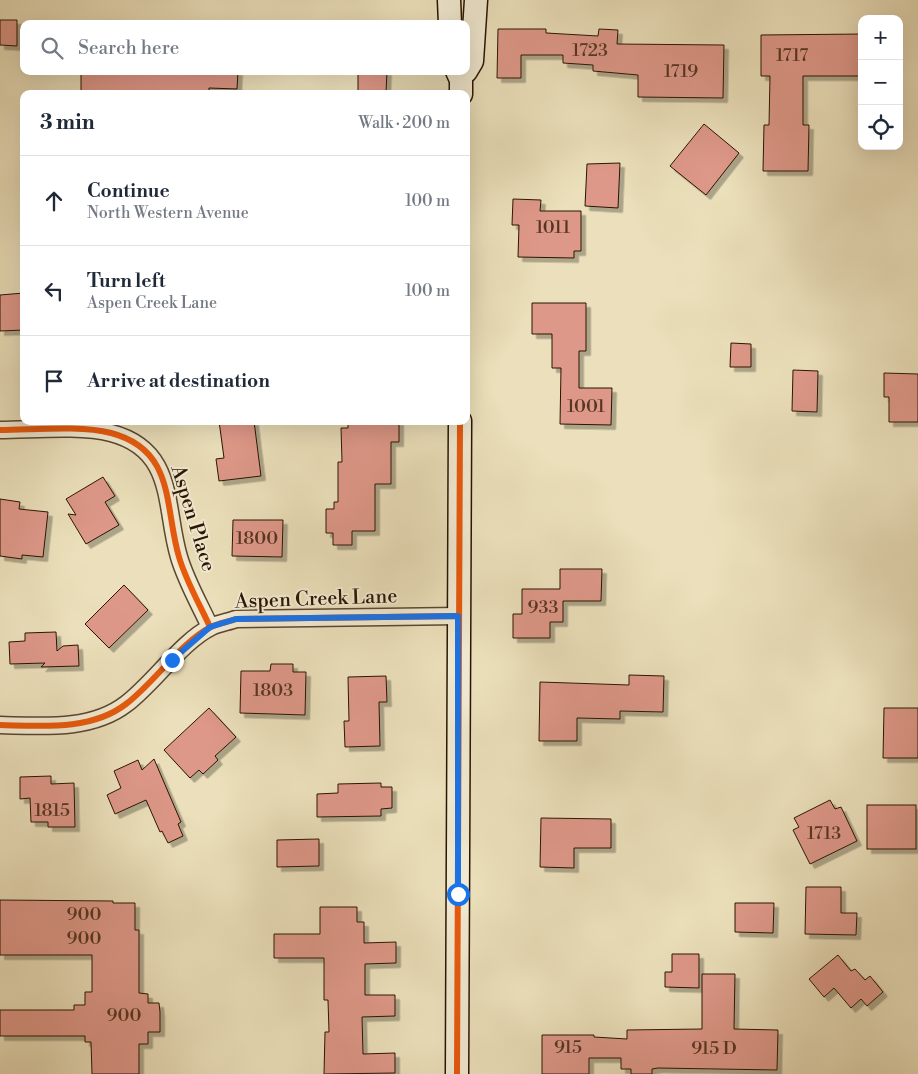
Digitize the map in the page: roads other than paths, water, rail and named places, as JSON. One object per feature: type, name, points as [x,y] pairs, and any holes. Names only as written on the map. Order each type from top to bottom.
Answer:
[{"type":"main road","points":[[449,0],[450,20]]},
{"type":"main road","points":[[454,0],[463,2],[475,0],[472,62],[470,65]]},
{"type":"main road","points":[[457,1074],[460,425]]},
{"type":"street","name":"Aspen Place","points":[[0,430],[74,430],[110,433],[131,441],[150,454],[162,474],[165,484],[180,559],[210,627]]},
{"type":"street","name":"Aspen Creek Lane","points":[[0,725],[50,726],[82,723],[103,716],[125,705],[192,641],[210,627],[236,619],[262,617],[458,616]]}]
